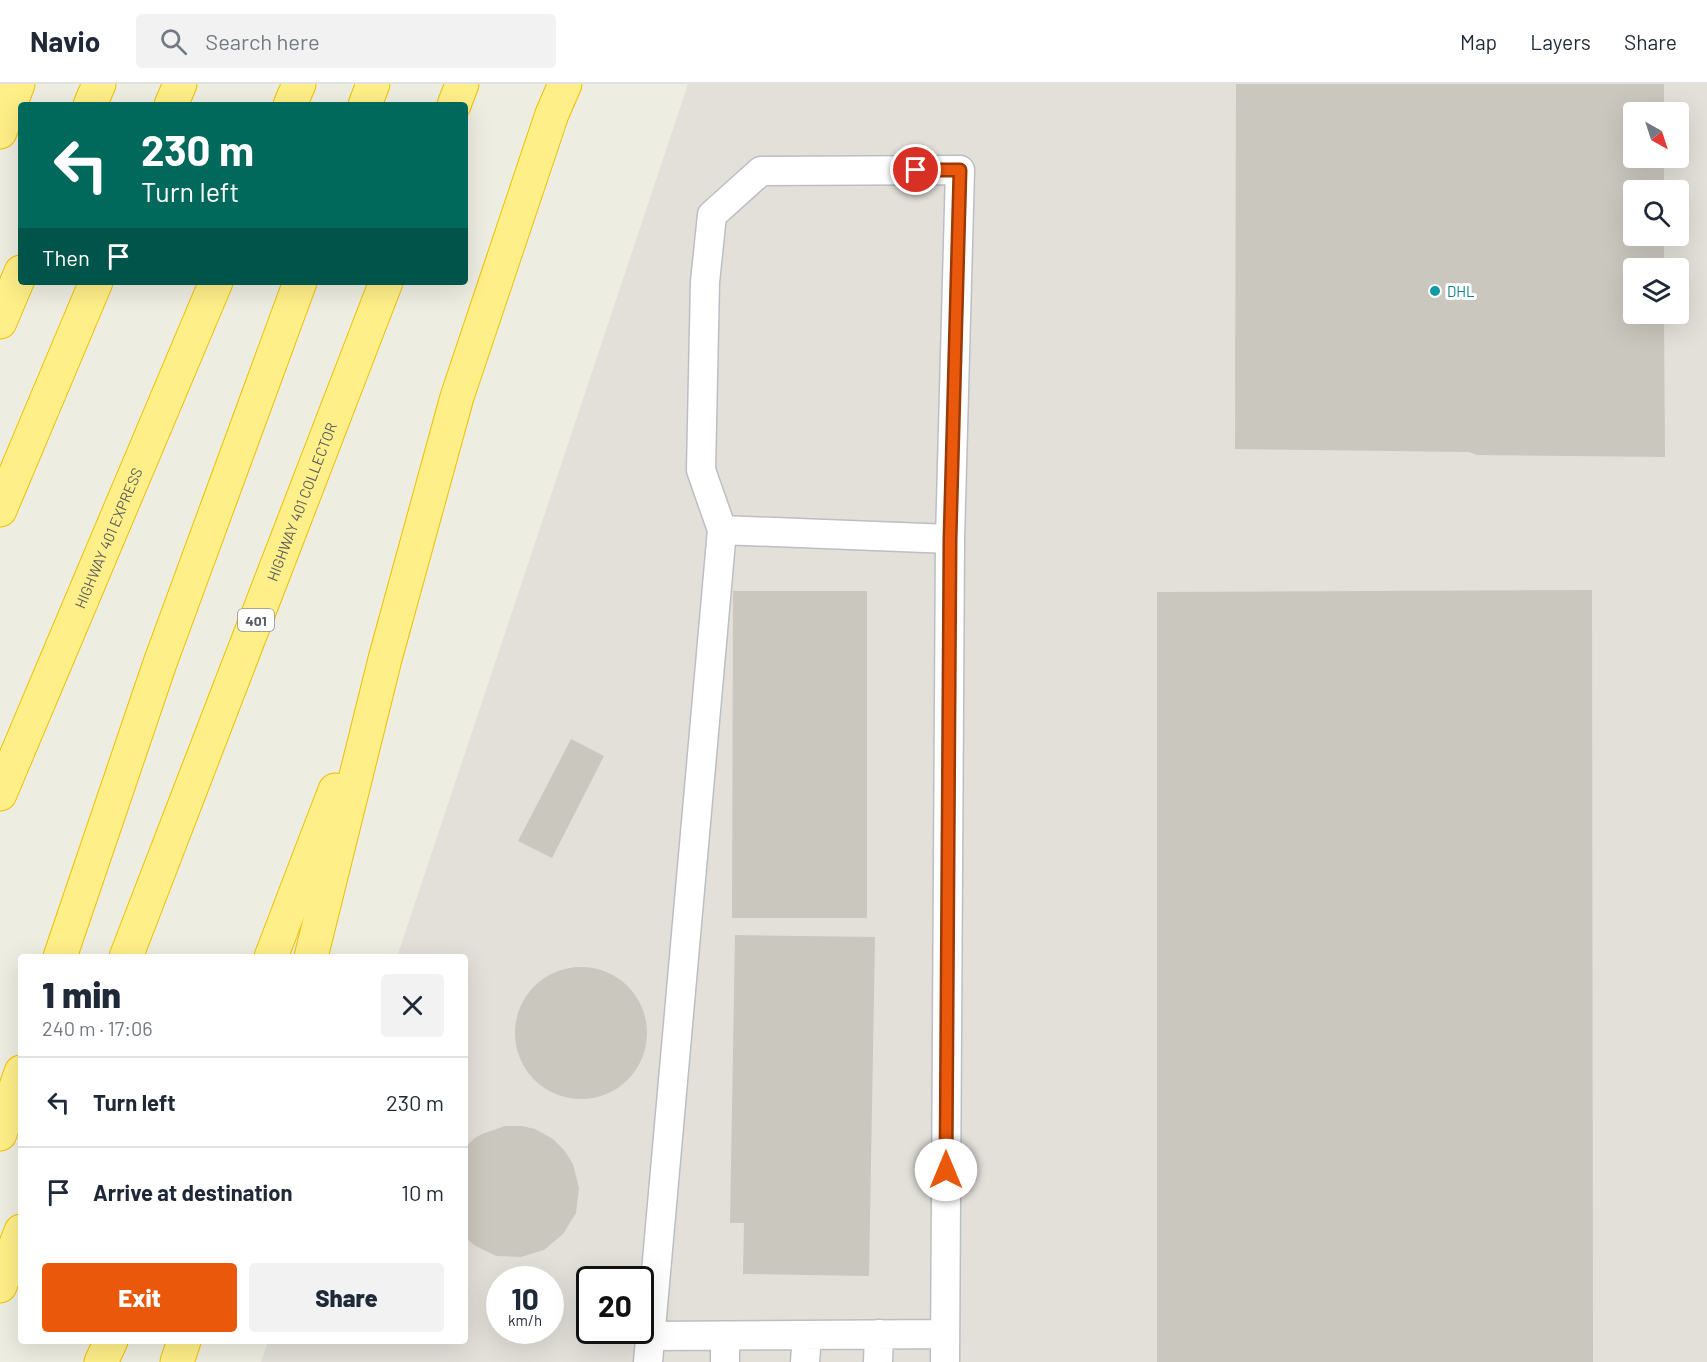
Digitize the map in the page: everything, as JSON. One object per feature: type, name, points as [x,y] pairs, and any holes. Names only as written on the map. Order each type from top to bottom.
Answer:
[{"type":"highway","points":[[0,132],[18,84]]},
{"type":"highway","points":[[91,102],[99,84]]},
{"type":"highway","points":[[172,102],[180,84]]},
{"type":"highway","points":[[291,102],[299,84]]},
{"type":"highway","points":[[366,102],[373,84]]},
{"type":"highway","points":[[455,102],[462,84]]},
{"type":"highway","points":[[312,954],[385,659],[457,397],[552,114],[565,84]]},
{"type":"highway","points":[[0,322],[18,279]]},
{"type":"highway","points":[[0,510],[95,285]]},
{"type":"highway","name":"HIGHWAY 401 EXPRESS","points":[[0,794],[215,285]]},
{"type":"highway","points":[[61,954],[160,663],[299,285]]},
{"type":"highway","name":"HIGHWAY 401 COLLECTOR","points":[[127,954],[385,285]]},
{"type":"highway","points":[[272,954],[385,659]]},
{"type":"highway","points":[[0,1134],[18,1081]]},
{"type":"highway","points":[[0,1286],[18,1239]]},
{"type":"highway","points":[[101,1362],[110,1344]]},
{"type":"highway","points":[[177,1362],[183,1344]]},
{"type":"lane","points":[[960,170],[950,539],[945,1348],[649,1349],[722,530],[701,470],[705,282],[712,215],[761,171],[960,170]]},
{"type":"lane","points":[[722,530],[950,539]]},
{"type":"shaded area","points":[[688,84],[1707,84],[1707,1362],[261,1362],[267,1344],[468,1344],[468,954],[398,954]]},
{"type":"building","name":"DHL","points":[[1236,84],[1664,84],[1664,102],[1623,102],[1623,168],[1664,168],[1664,180],[1623,180],[1623,246],[1664,246],[1664,258],[1623,258],[1623,324],[1664,324],[1665,457],[1235,449]]},
{"type":"building","points":[[1592,590],[1593,1362],[1157,1362],[1157,592]]},
{"type":"building","points":[[733,591],[867,591],[867,918],[732,918]]},
{"type":"building","points":[[571,739],[604,756],[552,858],[518,841]]},
{"type":"building","points":[[735,935],[875,937],[869,1276],[743,1274],[744,1223],[730,1223]]},
{"type":"building","points":[[581,967],[606,972],[628,986],[642,1008],[647,1033],[642,1058],[628,1080],[606,1094],[581,1099],[556,1094],[534,1080],[520,1058],[515,1033],[520,1008],[534,986],[556,972]]},
{"type":"building","points":[[505,1126],[535,1129],[553,1139],[573,1164],[579,1188],[576,1213],[563,1234],[544,1250],[521,1257],[496,1256],[468,1240],[468,1144],[482,1134]]},
{"type":"place","name":"DHL","points":[[1435,291]]},
{"type":"route","points":[[916,170],[960,170],[950,539],[946,1170]]}]
